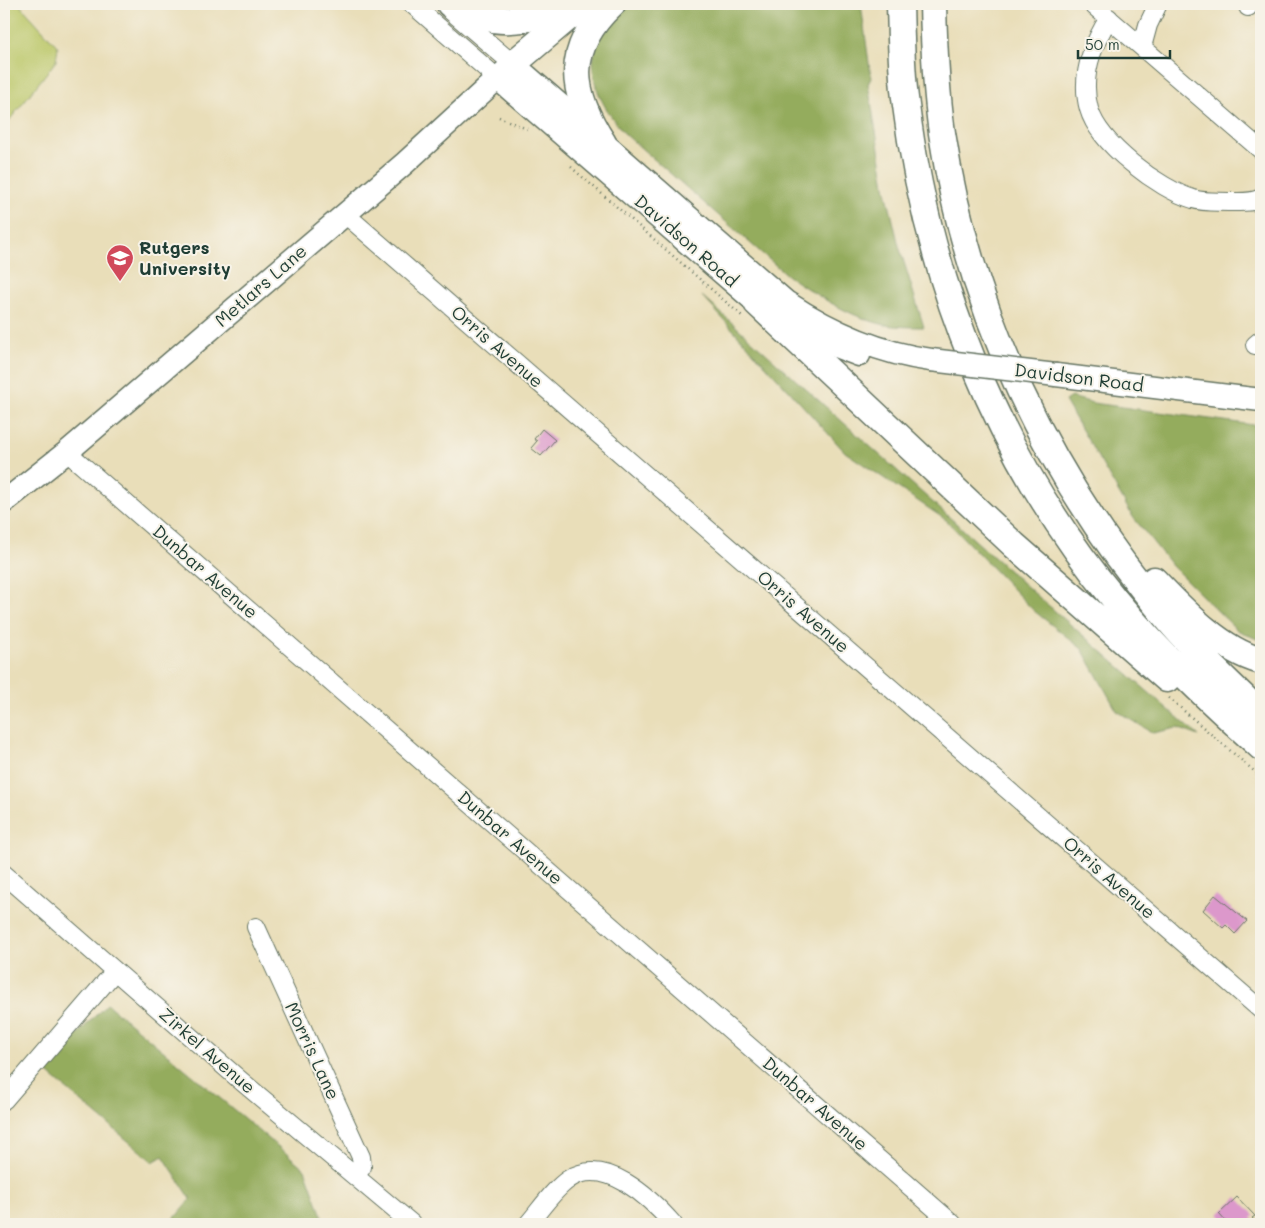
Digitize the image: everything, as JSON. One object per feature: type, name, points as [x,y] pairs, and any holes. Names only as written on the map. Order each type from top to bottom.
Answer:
[{"type":"highway","points":[[450,4],[481,16],[511,21],[525,20],[584,4]]},
{"type":"highway","points":[[505,71],[584,4]]},
{"type":"highway","points":[[604,143],[582,106],[577,73],[581,48],[590,28],[612,4]]},
{"type":"highway","points":[[885,4],[890,46],[902,64]]},
{"type":"highway","points":[[900,4],[902,64],[916,169],[944,280],[973,361],[1014,447],[1059,523],[1116,600],[1197,688],[1261,747]]},
{"type":"highway","points":[[933,4],[934,53],[942,133],[958,215],[976,280],[996,338],[1032,420],[1083,508],[1126,568],[1166,617],[1215,670],[1261,714]]},
{"type":"highway","points":[[757,303],[1014,545],[1261,760]]},
{"type":"highway","points":[[1052,455],[1128,552],[1156,582],[1222,642],[1261,661]]},
{"type":"main road","name":"Davidson Road","points":[[505,71],[604,143],[786,302],[831,329],[898,355],[1261,400]]},
{"type":"main road","name":"Davidson Road","points":[[505,71],[757,303],[804,334],[835,347],[873,358],[898,355]]},
{"type":"main road","name":"Metlars Lane","points":[[4,502],[67,452],[345,214],[505,71]]},
{"type":"street","points":[[412,4],[505,71]]},
{"type":"street","points":[[443,4],[505,71]]},
{"type":"street","points":[[1092,4],[1261,150]]},
{"type":"street","points":[[1142,47],[1148,25],[1158,4]]},
{"type":"street","points":[[1109,18],[1092,50],[1086,86],[1089,110],[1103,134],[1138,167],[1185,196],[1213,201],[1250,202],[1261,198]]},
{"type":"street","name":"Orris Avenue","points":[[345,214],[1261,1010]]},
{"type":"street","name":"Dunbar Avenue","points":[[67,452],[953,1224]]},
{"type":"street","name":"Zirkel Avenue","points":[[4,874],[240,1080],[356,1175],[412,1224]]},
{"type":"street","name":"Morris Lane","points":[[256,927],[361,1157],[362,1167],[356,1175]]},
{"type":"street","points":[[4,1100],[116,971]]},
{"type":"street","points":[[528,1224],[561,1186],[571,1178],[583,1174],[596,1173],[612,1175],[627,1184],[673,1224]]},
{"type":"green space","points":[[4,4],[19,4],[58,47],[56,61],[4,127]]},
{"type":"green space","points":[[630,4],[861,4],[871,78],[868,84],[886,191],[899,246],[924,327],[890,326],[859,317],[799,284],[625,134],[606,108],[599,94],[593,66],[595,51],[600,37],[612,19]]},
{"type":"green space","points":[[702,296],[1033,592],[1199,736],[1177,728],[1153,733],[1117,711],[1082,649],[1033,610],[946,520],[845,452]]},
{"type":"green space","points":[[1071,397],[1093,403],[1261,426],[1261,641],[1237,630],[1172,566],[1133,517],[1065,401]]},
{"type":"green space","points":[[107,1004],[305,1169],[325,1224],[141,1224],[145,1220],[172,1221],[191,1199],[163,1156],[153,1162],[43,1069]]},
{"type":"building","points":[[542,429],[555,440],[541,456],[531,448],[537,441],[534,439]]},
{"type":"building","points":[[1215,895],[1247,921],[1235,934],[1226,925],[1223,928],[1203,910]]},
{"type":"building","points":[[1237,1197],[1255,1216],[1252,1218],[1258,1224],[1228,1224],[1219,1214]]},
{"type":"place","name":"Rutgers University","points":[[120,282]]}]
